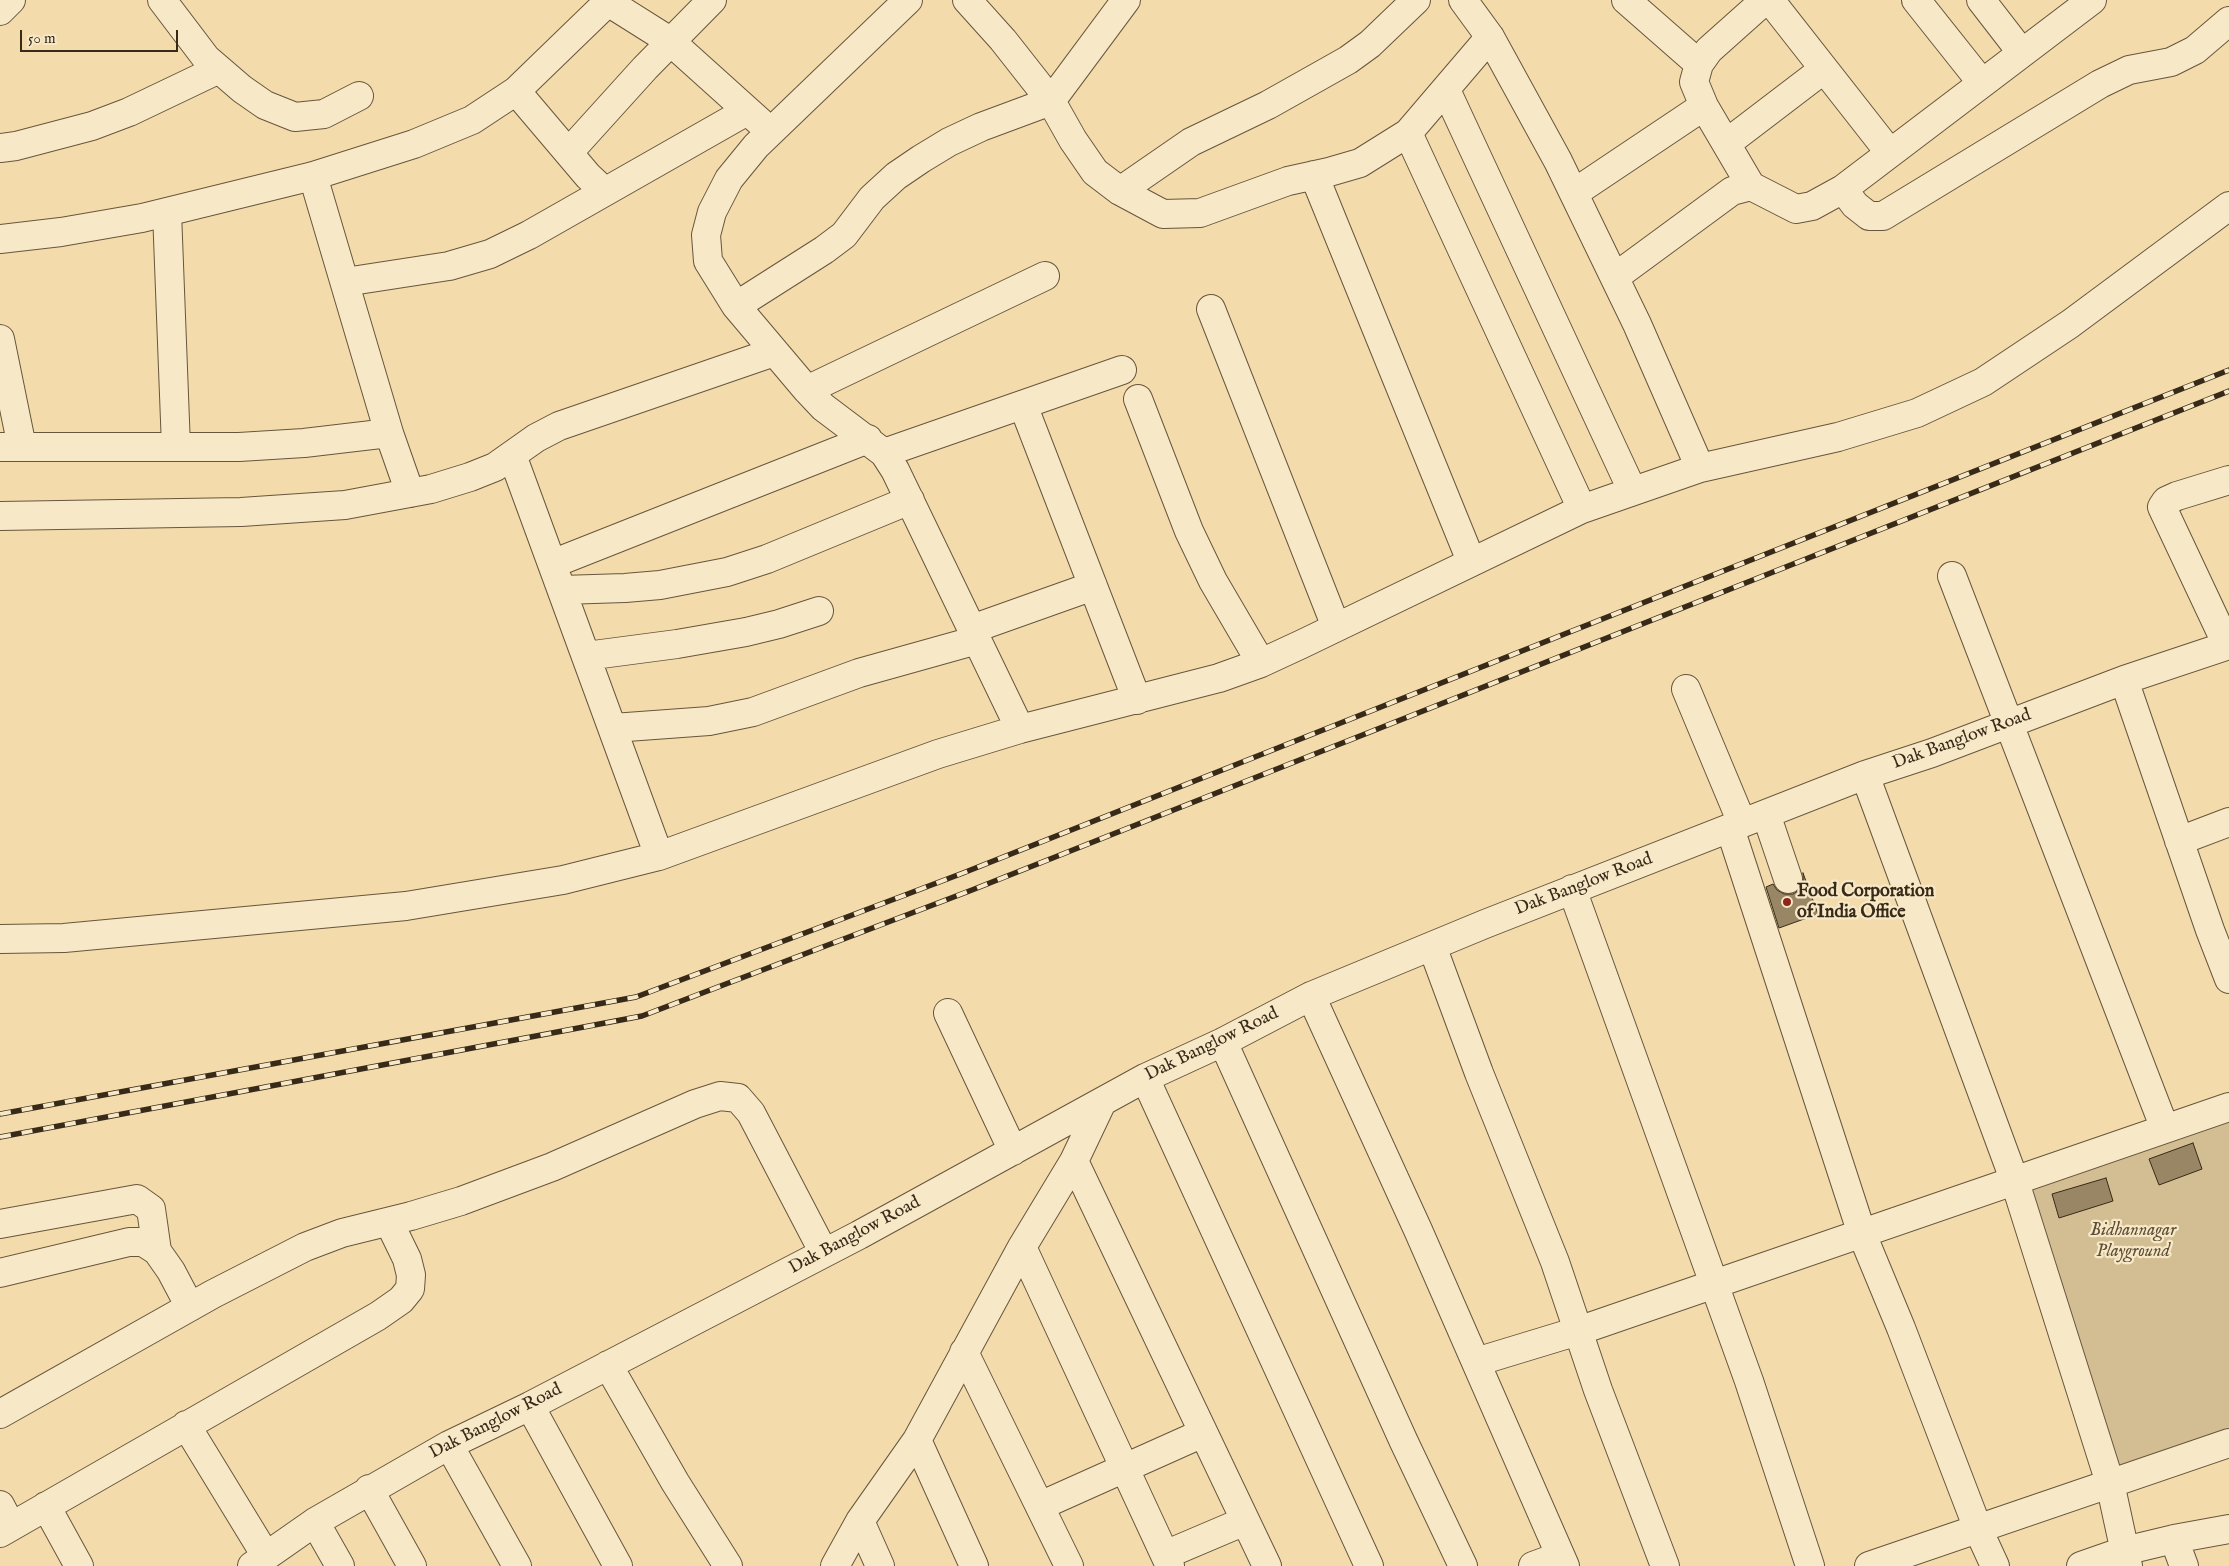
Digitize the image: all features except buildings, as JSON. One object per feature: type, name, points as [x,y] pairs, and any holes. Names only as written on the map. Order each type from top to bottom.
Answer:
[{"type":"street","points":[[0,11],[11,0]]},
{"type":"street","points":[[162,0],[188,37],[218,70],[265,105],[295,117],[324,114],[359,96]]},
{"type":"street","points":[[569,152],[670,42],[712,0]]},
{"type":"street","points":[[908,0],[756,146],[729,179],[712,212],[706,236],[708,261],[736,306],[807,390],[837,418],[876,446],[895,470],[1020,729]]},
{"type":"street","points":[[967,0],[1003,40],[1051,101],[1073,140],[1095,172],[1120,191],[1163,214],[1200,213],[1288,181],[1360,163],[1408,133],[1490,37]]},
{"type":"street","points":[[736,306],[824,250],[844,234],[872,198],[896,176],[921,159],[949,142],[1051,101],[1126,0]]},
{"type":"street","points":[[1120,191],[1191,142],[1268,104],[1348,60],[1370,44],[1416,0]]},
{"type":"street","points":[[1626,0],[1698,64]]},
{"type":"street","points":[[1765,0],[1709,50],[1698,64],[1694,82],[1704,106],[1751,186],[1796,209],[1812,206],[1843,189],[2092,0]]},
{"type":"street","points":[[1770,0],[1890,153]]},
{"type":"street","points":[[1916,0],[1982,83]]},
{"type":"street","points":[[1982,0],[2022,53]]},
{"type":"street","points":[[0,239],[61,232],[167,212],[313,176],[414,144],[472,120],[516,91],[609,1],[670,42],[771,132]]},
{"type":"street","points":[[1469,3],[1490,37],[1574,193],[1615,277],[1700,468]]},
{"type":"street","points":[[1843,189],[1855,205],[1869,216],[1883,216],[2100,84],[2129,70],[2171,62],[2195,50],[2229,21]]},
{"type":"street","points":[[1727,143],[1824,69]]},
{"type":"street","points":[[0,148],[16,146],[92,126],[129,112],[218,70]]},
{"type":"street","points":[[1446,90],[1632,490]]},
{"type":"street","points":[[516,91],[604,192]]},
{"type":"street","points":[[1574,193],[1704,106]]},
{"type":"street","points":[[344,282],[449,266],[490,254],[529,235],[747,111]]},
{"type":"street","points":[[1408,133],[1582,509]]},
{"type":"street","points":[[313,176],[389,433],[410,493]]},
{"type":"street","points":[[1314,176],[1471,561]]},
{"type":"street","points":[[1615,277],[1732,191],[1751,186]]},
{"type":"street","points":[[0,939],[64,938],[406,906],[563,880],[659,856],[938,754],[1020,729],[1219,678],[1262,663],[1582,509],[1632,490],[1700,468],[1838,438],[1917,413],[1984,382],[2070,324],[2229,206]]},
{"type":"street","points":[[167,212],[176,446]]},
{"type":"street","points":[[807,390],[1045,276]]},
{"type":"street","points":[[1211,309],[1336,627]]},
{"type":"street","points":[[0,339],[11,447],[266,446],[389,433]]},
{"type":"street","points":[[0,516],[241,512],[345,505],[410,493],[470,477],[495,467],[512,454],[559,426],[774,352]]},
{"type":"street","points":[[552,564],[876,446],[1023,405],[1122,370]]},
{"type":"street","points":[[1138,399],[1189,531],[1213,581],[1262,663]]},
{"type":"street","points":[[1023,405],[1137,700]]},
{"type":"street","points":[[512,454],[659,856]]},
{"type":"street","points":[[2228,645],[2162,508],[2166,501],[2177,496],[2229,480]]},
{"type":"street","points":[[562,590],[625,588],[727,572],[767,559],[910,500]]},
{"type":"street","points":[[1952,576],[2165,1130]]},
{"type":"street","points":[[612,728],[709,721],[753,712],[974,634],[1093,586]]},
{"type":"street","points":[[586,656],[677,644],[746,632],[819,611]]},
{"type":"street","name":"Dak Banglow Road","points":[[259,1561],[315,1522],[369,1489],[449,1445],[530,1406],[824,1253],[1145,1078],[1223,1042],[1311,996],[1572,889],[1865,775],[2124,680],[2228,645]]},
{"type":"street","points":[[2124,680],[2179,841],[2220,927],[2229,979]]},
{"type":"street","points":[[1686,688],[1746,821],[1862,1234],[1901,1328],[1978,1529],[1995,1566]]},
{"type":"street","points":[[1865,775],[2015,1182],[2110,1483],[2126,1558]]},
{"type":"street","points":[[1746,821],[1788,878]]},
{"type":"street","points":[[2179,841],[2229,822]]},
{"type":"street","points":[[1572,889],[1749,1381],[1810,1566]]},
{"type":"street","points":[[1432,946],[1479,1073],[1555,1262],[1601,1398],[1665,1566]]},
{"type":"street","points":[[1311,996],[1476,1362],[1562,1561],[1533,1566]]},
{"type":"street","points":[[948,1013],[1013,1151]]},
{"type":"street","points":[[1223,1042],[1404,1442],[1463,1566]]},
{"type":"street","points":[[1145,1078],[1369,1566]]},
{"type":"street","points":[[0,1414],[263,1267],[305,1247],[342,1233],[389,1222],[461,1201],[552,1167],[695,1104],[720,1096],[738,1098],[751,1113],[824,1253]]},
{"type":"street","points":[[835,1566],[860,1521],[917,1440],[1022,1247],[1074,1161],[1102,1102]]},
{"type":"street","points":[[1476,1362],[1578,1331],[2229,1107]]},
{"type":"street","points":[[1074,1161],[1266,1566]]},
{"type":"street","points":[[0,1224],[137,1199],[151,1209],[157,1251]]},
{"type":"street","points":[[4,1522],[46,1506],[378,1316],[401,1300],[410,1289],[411,1274],[407,1259],[389,1222]]},
{"type":"street","points":[[0,1273],[128,1242],[143,1242],[157,1251],[171,1271],[190,1307]]},
{"type":"street","points":[[1022,1247],[1167,1560],[1245,1521]]},
{"type":"street","points":[[964,1352],[1069,1566]]},
{"type":"street","points":[[608,1365],[675,1482],[728,1566]]},
{"type":"street","points":[[530,1406],[618,1566]]},
{"type":"street","points":[[186,1425],[259,1561]]},
{"type":"street","points":[[1040,1506],[1203,1433]]},
{"type":"street","points":[[917,1440],[974,1566]]},
{"type":"street","points":[[1869,1566],[2229,1443]]},
{"type":"street","points":[[449,1445],[517,1566]]},
{"type":"street","points":[[369,1489],[412,1566]]},
{"type":"street","points":[[46,1506],[79,1566]]},
{"type":"street","points":[[860,1521],[880,1566]]},
{"type":"street","points":[[315,1522],[340,1566]]},
{"type":"street","points":[[2081,1566],[2126,1558],[2174,1538],[2229,1529]]},
{"type":"street","points":[[2174,1538],[2184,1566]]},
{"type":"green space","name":"Bidhannagar Playground","points":[[2229,1107],[2229,1443],[2110,1483],[2015,1182]]},
{"type":"railway","points":[[0,1114],[636,997],[963,873],[2229,370]]},
{"type":"railway","points":[[0,1137],[642,1016],[972,890],[2229,391]]},
{"type":"place","name":"Food Corporation of India Office","points":[[1787,902]]}]
